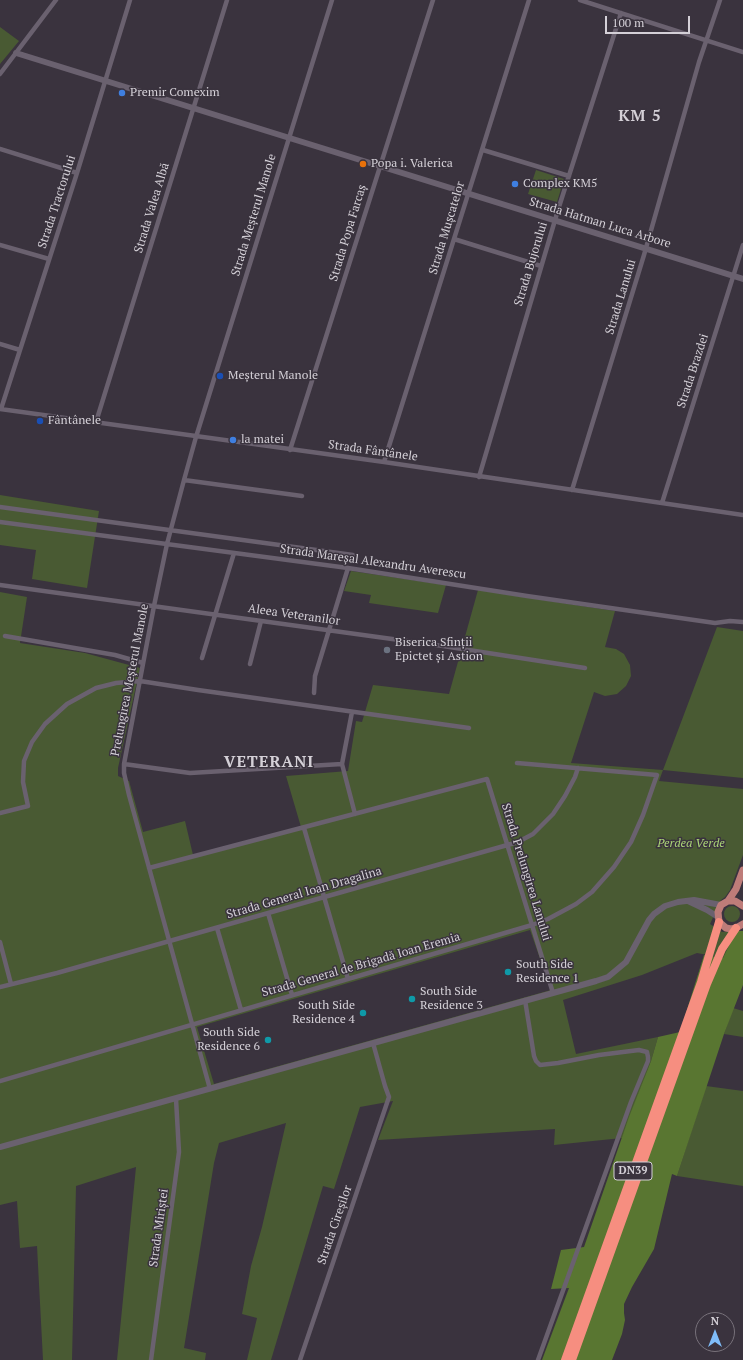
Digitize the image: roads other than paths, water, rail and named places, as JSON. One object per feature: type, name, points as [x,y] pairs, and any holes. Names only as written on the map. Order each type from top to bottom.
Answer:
[{"type":"highway","name":"DN39","points":[[565,1360],[701,982],[718,920]]},
{"type":"highway","name":"DN39","points":[[572,1360],[713,970],[722,949],[740,926]]},
{"type":"main road","name":"Strada Hatman Luca Arbore","points":[[16,52],[743,279]]},
{"type":"main road","name":"DN39","points":[[740,926],[731,929],[726,928],[718,920],[718,912],[736,889],[743,870]]},
{"type":"main road","points":[[0,1147],[608,977],[626,962],[644,928],[654,914],[665,906],[694,900],[724,903],[736,901],[743,906]]},
{"type":"main road","points":[[688,901],[707,910],[718,920]]},
{"type":"street","points":[[0,74],[56,0]]},
{"type":"street","name":"Strada Tractorului","points":[[1,409],[77,173],[130,0]]},
{"type":"street","name":"Strada Valea Albă","points":[[96,422],[227,0]]},
{"type":"street","name":"Strada Meșterul Manole","points":[[196,437],[332,0]]},
{"type":"street","name":"Strada Popa Farcaș","points":[[290,450],[433,0]]},
{"type":"street","name":"Strada Mușcatelor","points":[[384,462],[529,0]]},
{"type":"street","points":[[580,0],[743,52]]},
{"type":"street","name":"Strada Lanului","points":[[572,490],[646,249],[706,40],[720,0]]},
{"type":"street","name":"Strada Bujorului","points":[[479,477],[554,221],[621,13]]},
{"type":"street","points":[[0,149],[77,173]]},
{"type":"street","points":[[483,150],[568,176]]},
{"type":"street","points":[[454,239],[541,266]]},
{"type":"street","points":[[0,245],[49,259]]},
{"type":"street","name":"Strada Brazdei","points":[[662,503],[743,245]]},
{"type":"street","points":[[0,344],[20,350]]},
{"type":"street","name":"Strada Fântânele","points":[[1,409],[384,462],[743,515]]},
{"type":"street","name":"Prelungirea Meșterul Manole","points":[[196,437],[171,529],[154,606],[124,764],[126,783],[210,1089]]},
{"type":"street","points":[[184,480],[302,496]]},
{"type":"street","name":"Strada Mareșal Alexandru Averescu","points":[[0,507],[171,529],[352,555]]},
{"type":"street","name":"Strada Mareșal Alexandru Averescu","points":[[0,522],[348,568],[715,623],[730,621],[743,622]]},
{"type":"street","points":[[202,658],[234,553]]},
{"type":"street","points":[[314,693],[315,676],[348,568]]},
{"type":"street","name":"Aleea Veteranilor","points":[[0,585],[443,646],[585,668]]},
{"type":"street","points":[[250,664],[262,621]]},
{"type":"street","points":[[5,636],[115,655],[143,663]]},
{"type":"street","points":[[0,813],[28,806],[23,782],[24,761],[32,742],[45,724],[67,704],[96,688],[116,683],[140,680],[469,728]]},
{"type":"street","points":[[149,868],[355,814],[342,764],[352,712]]},
{"type":"street","points":[[517,763],[578,768]]},
{"type":"street","points":[[124,764],[190,772],[342,764]]},
{"type":"street","name":"Strada General de Brigadă Ioan Eremia","points":[[0,1081],[548,920],[576,904],[592,892],[614,867],[631,842],[643,815],[657,775],[578,768]]},
{"type":"street","name":"Strada General Ioan Dragalina","points":[[0,986],[217,928],[507,846],[526,839],[547,822],[553,814],[565,796],[578,768]]},
{"type":"street","name":"Strada Prelungirea Lanului","points":[[355,814],[487,779],[553,993]]},
{"type":"street","points":[[304,828],[348,979]]},
{"type":"street","points":[[268,913],[292,995]]},
{"type":"street","points":[[217,928],[241,1010]]},
{"type":"street","points":[[0,942],[11,984]]},
{"type":"street","points":[[525,1000],[534,1056],[540,1065],[634,1051],[647,1052],[648,1057],[648,1061],[631,1102],[538,1360]]},
{"type":"street","name":"Strada Cireșilor","points":[[300,1360],[389,1097],[373,1043]]},
{"type":"street","name":"Strada Miriștei","points":[[151,1360],[179,1152],[176,1099]]},
{"type":"place","name":"Premir Comexim","points":[[122,93]]},
{"type":"place","name":"Popa i. Valerica","points":[[363,164]]},
{"type":"place","name":"Complex KM5","points":[[515,184]]},
{"type":"place","name":"Meșterul Manole","points":[[220,376]]},
{"type":"place","name":"Fântânele","points":[[40,421]]},
{"type":"place","name":"la matei","points":[[233,440]]},
{"type":"place","name":"Biserica Sfinții Epictet și Astion","points":[[387,650]]},
{"type":"place","name":"South Side Residence 1","points":[[508,972]]},
{"type":"place","name":"South Side Residence 3","points":[[412,999]]},
{"type":"place","name":"South Side Residence 4","points":[[363,1013]]},
{"type":"place","name":"South Side Residence 6","points":[[268,1040]]},
{"type":"district","name":"KM 5","points":[[640,116]]},
{"type":"district","name":"VETERANI","points":[[269,762]]},
{"type":"park label","name":"Perdea Verde","points":[[691,844]]}]
